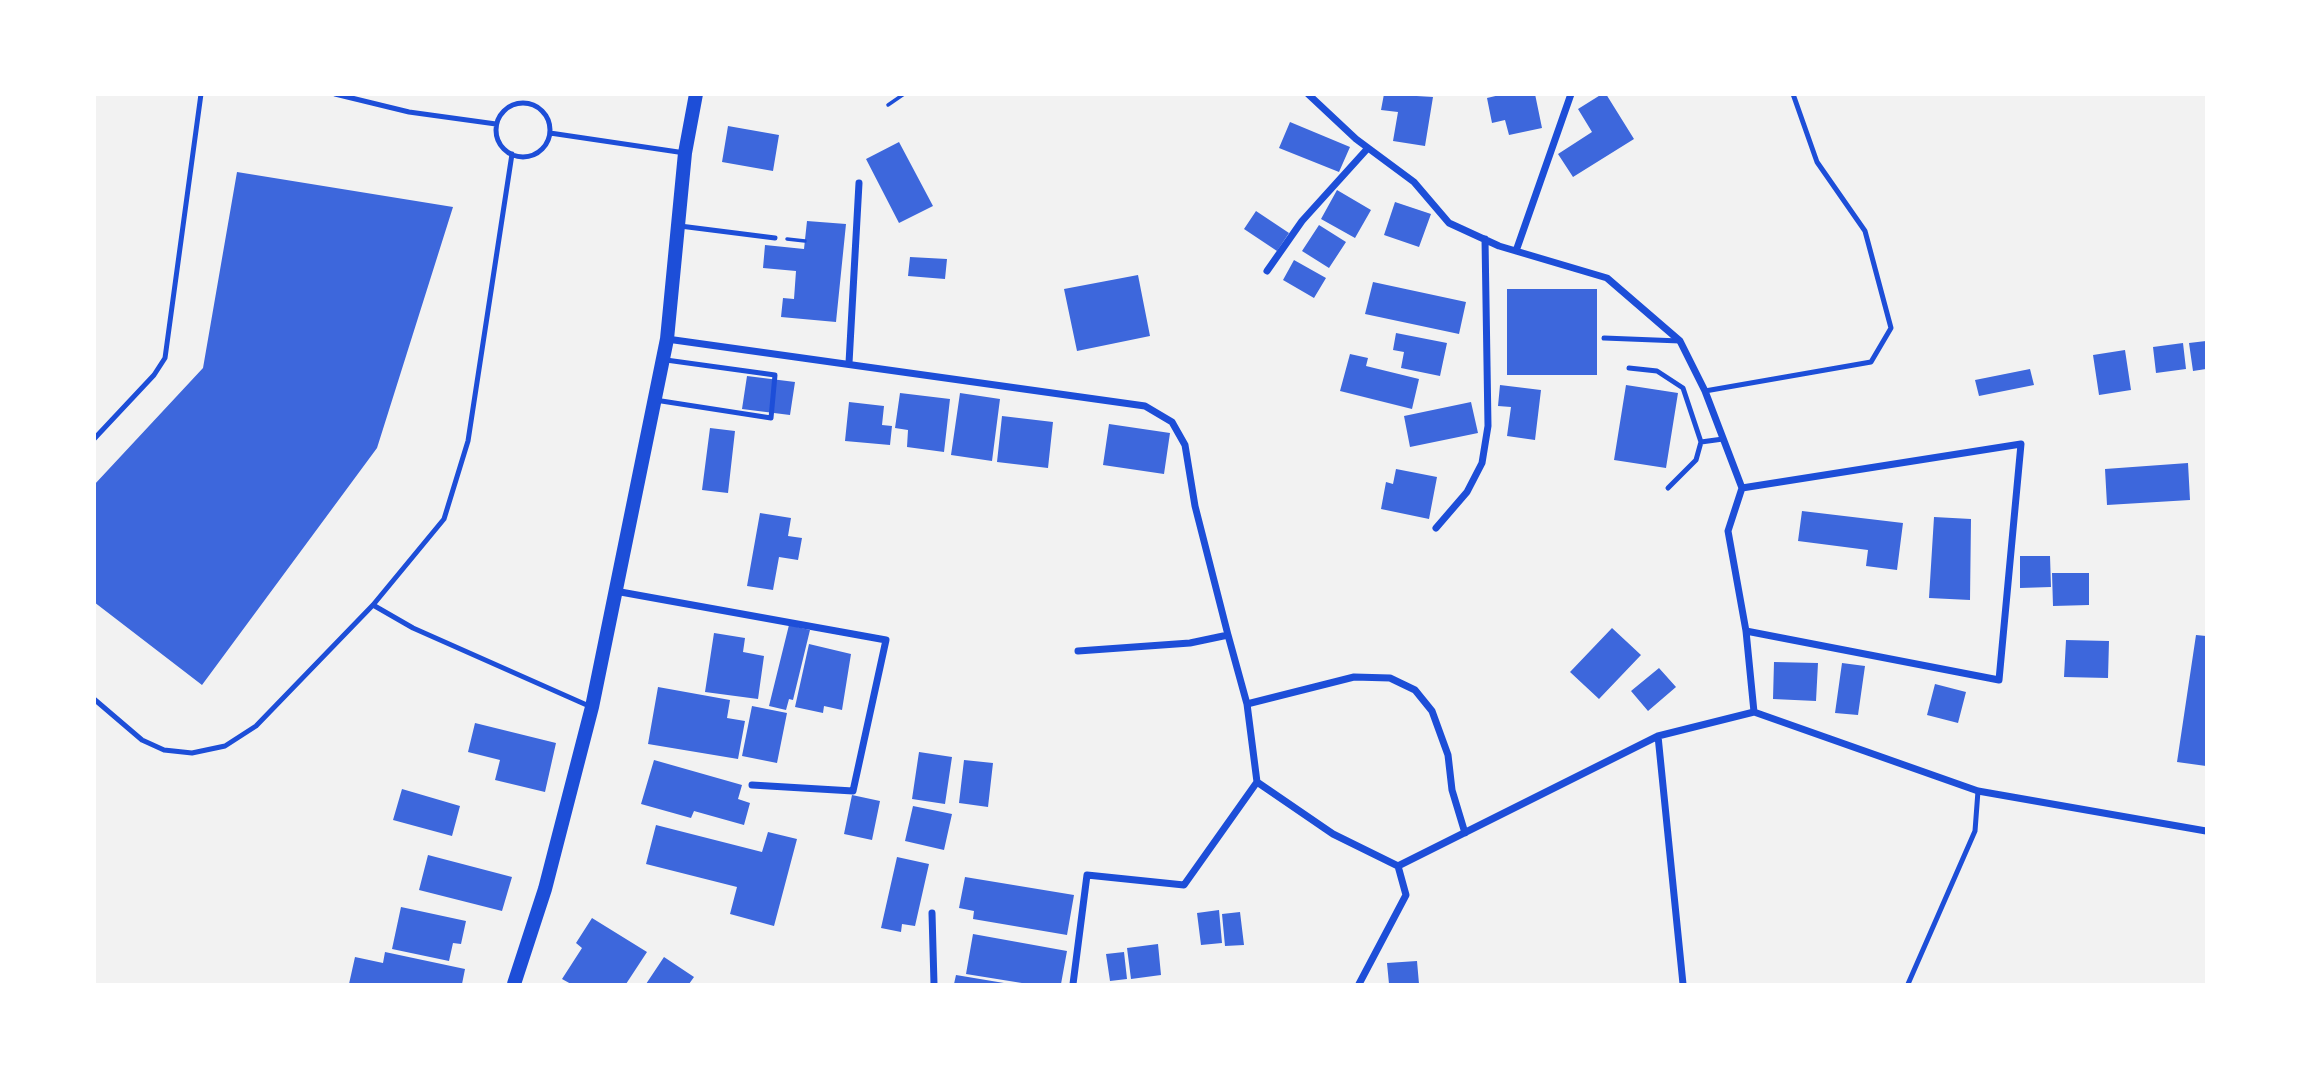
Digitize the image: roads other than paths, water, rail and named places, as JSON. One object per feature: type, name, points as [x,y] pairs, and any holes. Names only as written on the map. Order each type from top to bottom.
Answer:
[{"type":"main road","points":[[514,985],[545,888],[592,707],[667,339],[685,153],[696,94]]},
{"type":"street","points":[[1308,94],[1368,148],[1414,182],[1449,223],[1516,251],[1608,278],[1680,341],[1705,391],[1742,488],[1728,531],[1746,631],[1754,712]]},
{"type":"street","points":[[1516,251],[1571,94]]},
{"type":"street","points":[[1267,271],[1302,221],[1368,148]]},
{"type":"street","points":[[849,363],[859,183]]},
{"type":"street","points":[[1436,528],[1466,492],[1477,473],[1488,426],[1485,239]]},
{"type":"street","points":[[667,339],[1145,406],[1172,422],[1185,445],[1195,506],[1247,704],[1257,782],[1184,885],[1087,875],[1073,985]]},
{"type":"street","points":[[1742,488],[2021,444],[1999,680],[1746,631]]},
{"type":"street","points":[[615,592],[886,640],[853,792],[752,785]]},
{"type":"street","points":[[1077,651],[1190,643],[1228,635]]},
{"type":"street","points":[[1247,704],[1354,677],[1390,678],[1415,690],[1432,711],[1448,755],[1452,790],[1465,833]]},
{"type":"street","points":[[1398,866],[1658,736],[1754,712],[1978,791],[2207,831]]},
{"type":"street","points":[[1658,736],[1683,985]]},
{"type":"street","points":[[1257,782],[1333,834],[1398,866],[1406,895],[1359,985]]},
{"type":"street","points":[[932,913],[934,985]]},
{"type":"lane","points":[[94,439],[154,375],[165,358],[201,94]]},
{"type":"lane","points":[[335,94],[409,112],[496,124]]},
{"type":"lane","points":[[516,94],[518,103]]},
{"type":"lane","points":[[1705,391],[1871,362],[1891,328],[1866,231],[1817,162],[1793,94]]},
{"type":"lane","points":[[518,103],[527,103],[542,110],[550,125],[550,133],[537,153],[520,156],[512,154],[499,142],[496,124],[504,110],[518,103]]},
{"type":"lane","points":[[550,133],[685,153]]},
{"type":"lane","points":[[94,699],[142,740],[164,750],[192,753],[225,746],[256,726],[373,605],[444,519],[468,441],[512,154]]},
{"type":"lane","points":[[677,225],[775,238]]},
{"type":"lane","points":[[1604,338],[1680,341]]},
{"type":"lane","points":[[654,400],[771,418],[775,375],[662,360]]},
{"type":"lane","points":[[1629,368],[1657,371],[1684,388],[1700,442],[1696,460],[1668,488]]},
{"type":"lane","points":[[1700,442],[1723,439]]},
{"type":"lane","points":[[373,605],[413,628],[592,707]]},
{"type":"lane","points":[[1908,985],[1975,831],[1978,791]]}]
